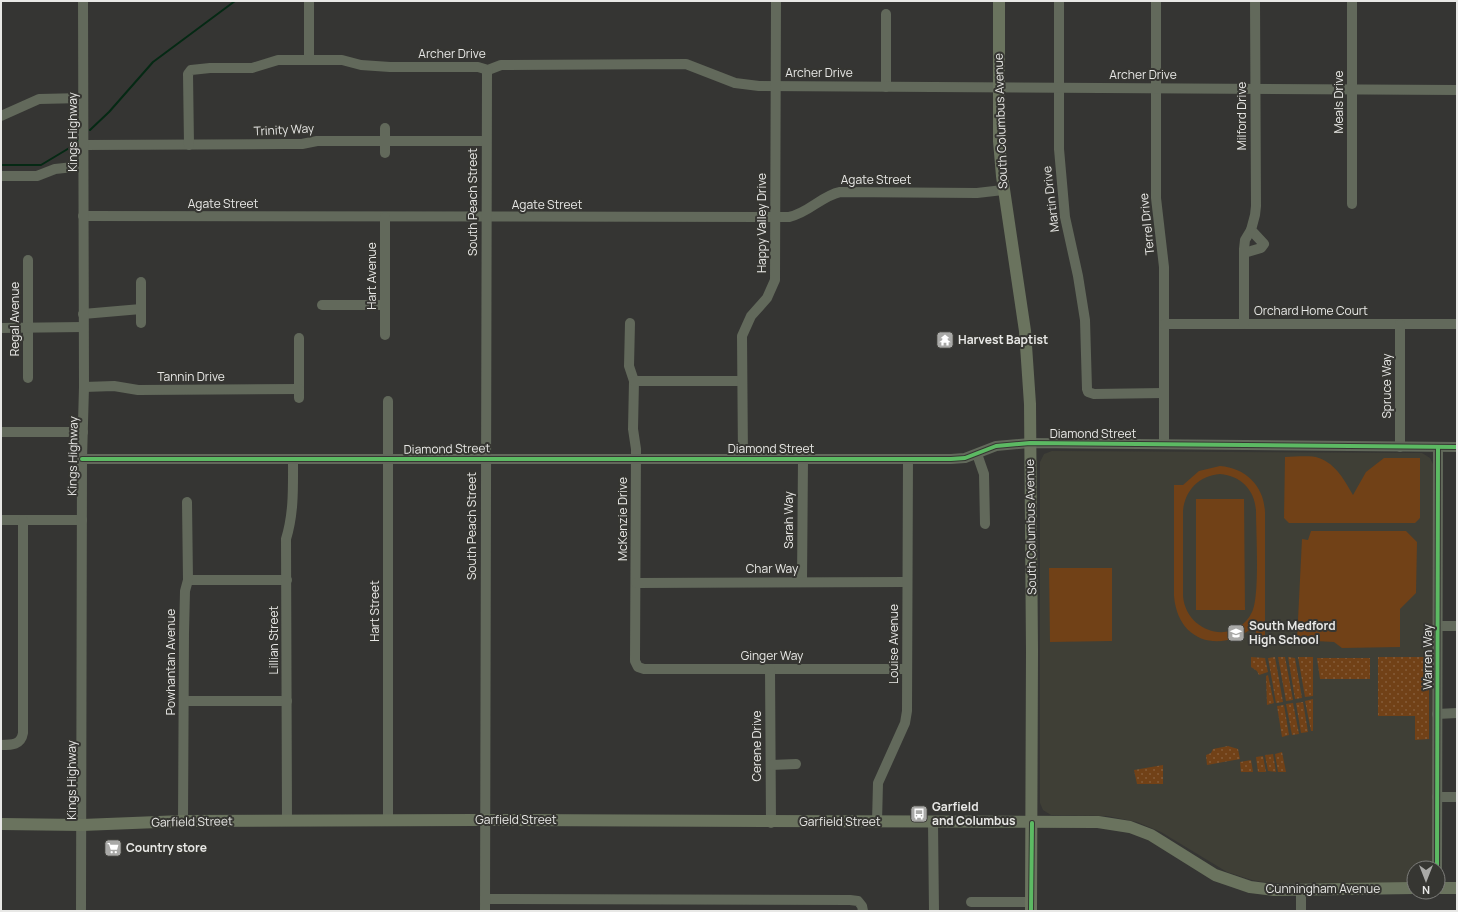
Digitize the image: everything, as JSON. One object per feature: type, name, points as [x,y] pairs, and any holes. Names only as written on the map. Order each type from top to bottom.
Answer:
[{"type":"main road","name":"South Columbus Avenue","points":[[999,1],[1000,141],[1003,190],[1025,331],[1030,404],[1032,651],[1031,906]]},
{"type":"main road","name":"Garfield Street","points":[[1,824],[388,820],[934,823],[1032,822]]},
{"type":"main road","name":"Cunningham Avenue","points":[[1032,822],[1098,822],[1130,827],[1151,835],[1226,880],[1262,889],[1301,890],[1406,888]]},
{"type":"main road","points":[[1446,888],[1457,888]]},
{"type":"street","name":"Kings Highway","points":[[81,911],[82,459],[84,387],[83,1]]},
{"type":"street","points":[[309,1],[309,60]]},
{"type":"street","name":"Happy Valley Drive","points":[[742,459],[742,336],[750,316],[767,298],[775,280],[776,1]]},
{"type":"street","name":"Martin Drive","points":[[1059,1],[1058,88],[1059,149],[1062,190],[1065,217],[1083,301],[1086,339],[1086,384],[1088,392],[1094,394],[1164,393]]},
{"type":"street","name":"Terrel Drive","points":[[1156,1],[1156,198],[1164,267],[1164,444]]},
{"type":"street","name":"Milford Drive","points":[[1244,324],[1245,240],[1251,230],[1255,211],[1255,1]]},
{"type":"street","name":"Meals Drive","points":[[1352,1],[1352,204]]},
{"type":"street","points":[[886,14],[886,87]]},
{"type":"street","name":"Archer Drive","points":[[189,145],[189,71],[193,69],[210,68],[252,68],[278,60],[342,60],[374,66],[478,67],[488,70],[501,65],[686,64],[735,83],[759,86],[1457,90]]},
{"type":"street","name":"South Peach Street","points":[[486,911],[485,218],[488,70]]},
{"type":"street","points":[[1,116],[39,99],[83,98]]},
{"type":"street","points":[[385,128],[385,153]]},
{"type":"street","name":"Trinity Way","points":[[84,145],[302,144],[317,141],[486,141]]},
{"type":"street","points":[[1,176],[36,176],[55,168],[83,166]]},
{"type":"street","name":"Agate Street","points":[[83,216],[485,218],[789,217],[800,214],[826,197],[840,192],[977,193],[1003,190]]},
{"type":"street","name":"Hart Avenue","points":[[385,217],[385,335]]},
{"type":"street","points":[[1244,253],[1261,248],[1264,244],[1251,230]]},
{"type":"street","name":"Regal Avenue","points":[[28,260],[28,378]]},
{"type":"street","points":[[141,282],[141,323]]},
{"type":"street","points":[[322,305],[385,305]]},
{"type":"street","points":[[83,314],[141,309]]},
{"type":"street","name":"McKenzie Drive","points":[[630,323],[629,366],[634,381],[633,430],[636,459],[635,661],[638,666]]},
{"type":"street","name":"Orchard Home Court","points":[[1164,324],[1457,324]]},
{"type":"street","name":"Spruce Way","points":[[1400,324],[1400,447]]},
{"type":"street","points":[[1,328],[83,327]]},
{"type":"street","name":"Tannin Drive","points":[[84,387],[114,386],[138,390],[299,393],[299,338]]},
{"type":"street","points":[[634,381],[742,381]]},
{"type":"street","name":"Hart Street","points":[[388,401],[388,820]]},
{"type":"street","points":[[1,432],[83,432]]},
{"type":"street","name":"Diamond Street","points":[[82,459],[951,459],[965,458],[996,446],[1030,443],[1457,447]]},
{"type":"street","name":"Warren Way","points":[[1437,860],[1438,447]]},
{"type":"street","points":[[977,454],[984,474],[985,524]]},
{"type":"street","name":"Sarah Way","points":[[802,582],[803,459]]},
{"type":"street","name":"Louise Avenue","points":[[877,822],[878,783],[906,717],[908,459]]},
{"type":"street","name":"Lillian Street","points":[[287,821],[286,539],[292,510],[293,460]]},
{"type":"street","name":"Powhantan Avenue","points":[[183,821],[184,626],[185,592],[188,580],[187,502]]},
{"type":"street","points":[[1,520],[82,520]]},
{"type":"street","points":[[1,745],[19,742],[22,739],[23,733],[22,520]]},
{"type":"street","points":[[188,580],[287,580]]},
{"type":"street","name":"Char Way","points":[[636,583],[907,582]]},
{"type":"street","points":[[1438,626],[1457,626]]},
{"type":"street","name":"Ginger Way","points":[[638,666],[644,669],[907,669]]},
{"type":"street","name":"Cerene Drive","points":[[770,669],[771,822]]},
{"type":"street","points":[[184,701],[287,701]]},
{"type":"street","points":[[1438,714],[1457,713]]},
{"type":"street","points":[[770,765],[796,764]]},
{"type":"street","points":[[1437,797],[1457,797]]},
{"type":"street","points":[[934,823],[934,911]]},
{"type":"street","points":[[1301,890],[1301,911]]},
{"type":"street","points":[[485,899],[850,900],[858,901],[862,906],[862,911]]},
{"type":"street","points":[[615,900],[615,911]]},
{"type":"street","points":[[971,902],[1031,906]]},
{"type":"shaded area","name":"South Medford High School","points":[[1052,451],[1422,453],[1430,458],[1433,464],[1433,860],[1406,860],[1406,883],[1269,883],[1252,880],[1227,872],[1161,832],[1137,822],[1107,816],[1051,815],[1043,810],[1040,803],[1040,462],[1044,454]]},
{"type":"shaded area","points":[[1302,456],[1319,458],[1325,461],[1335,469],[1347,484],[1353,495],[1366,472],[1384,458],[1420,458],[1420,518],[1415,523],[1289,523],[1284,518],[1285,457]]},
{"type":"shaded area","points":[[1220,466],[1238,470],[1252,480],[1261,494],[1265,512],[1265,642],[1256,642],[1256,625],[1243,634],[1230,639],[1217,641],[1204,639],[1193,634],[1184,625],[1177,612],[1174,596],[1174,485],[1183,485],[1199,471]],"holes":[[[1212,475],[1228,475],[1246,485],[1255,503],[1257,579],[1252,612],[1244,623],[1234,629],[1223,632],[1212,631],[1202,627],[1193,619],[1186,609],[1183,596],[1183,511],[1184,503],[1194,485]]]},
{"type":"shaded area","points":[[1196,499],[1244,499],[1245,610],[1196,610]]},
{"type":"shaded area","points":[[1311,531],[1406,531],[1417,542],[1416,593],[1400,609],[1400,647],[1342,648],[1334,642],[1297,640],[1302,539],[1308,540]]},
{"type":"shaded area","points":[[1049,568],[1112,568],[1112,641],[1050,642]]},
{"type":"shaded area","points":[[1251,657],[1265,658],[1268,672],[1259,675],[1257,671],[1251,667]]},
{"type":"shaded area","points":[[1275,657],[1283,702],[1276,703],[1268,658]]},
{"type":"shaded area","points":[[1278,657],[1285,657],[1293,700],[1286,701]]},
{"type":"shaded area","points":[[1288,657],[1295,658],[1302,698],[1295,699]]},
{"type":"shaded area","points":[[1298,657],[1313,657],[1313,696],[1305,697]]},
{"type":"shaded area","points":[[1378,657],[1429,657],[1429,739],[1415,740],[1415,716],[1378,716]]},
{"type":"shaded area","points":[[1317,658],[1370,658],[1370,679],[1320,679]]},
{"type":"shaded area","points":[[1268,675],[1274,703],[1267,705],[1266,676]]},
{"type":"shaded area","points":[[1313,699],[1313,731],[1311,731],[1305,701]]},
{"type":"shaded area","points":[[1303,702],[1308,732],[1301,733],[1296,703]]},
{"type":"shaded area","points":[[1293,703],[1299,734],[1292,735],[1286,704]]},
{"type":"shaded area","points":[[1284,705],[1289,735],[1282,737],[1277,706]]},
{"type":"shaded area","points":[[1228,746],[1238,749],[1240,759],[1207,765],[1206,755],[1211,753],[1213,749]]},
{"type":"shaded area","points":[[1282,752],[1286,772],[1278,772],[1275,754]]},
{"type":"shaded area","points":[[1273,754],[1276,772],[1268,771],[1265,755]]},
{"type":"shaded area","points":[[1263,756],[1266,772],[1258,772],[1256,757]]},
{"type":"shaded area","points":[[1251,760],[1253,772],[1241,772],[1240,762]]},
{"type":"shaded area","points":[[1163,765],[1163,784],[1137,784],[1134,770]]},
{"type":"waterway","points":[[90,130],[109,112],[153,62],[235,1]]},
{"type":"waterway","points":[[1,165],[41,165],[71,147],[79,140]]},
{"type":"cycle path","points":[[82,459],[951,459],[965,458],[996,446],[1030,443],[1457,447]]},
{"type":"cycle path","points":[[1437,860],[1438,447]]},
{"type":"cycle path","points":[[1031,911],[1032,823]]},
{"type":"place","name":"Harvest Baptist","points":[[945,340]]},
{"type":"place","name":"South Medford High School","points":[[1236,633]]},
{"type":"place","name":"Garfield and Columbus","points":[[919,814]]},
{"type":"place","name":"Country store","points":[[113,848]]}]
